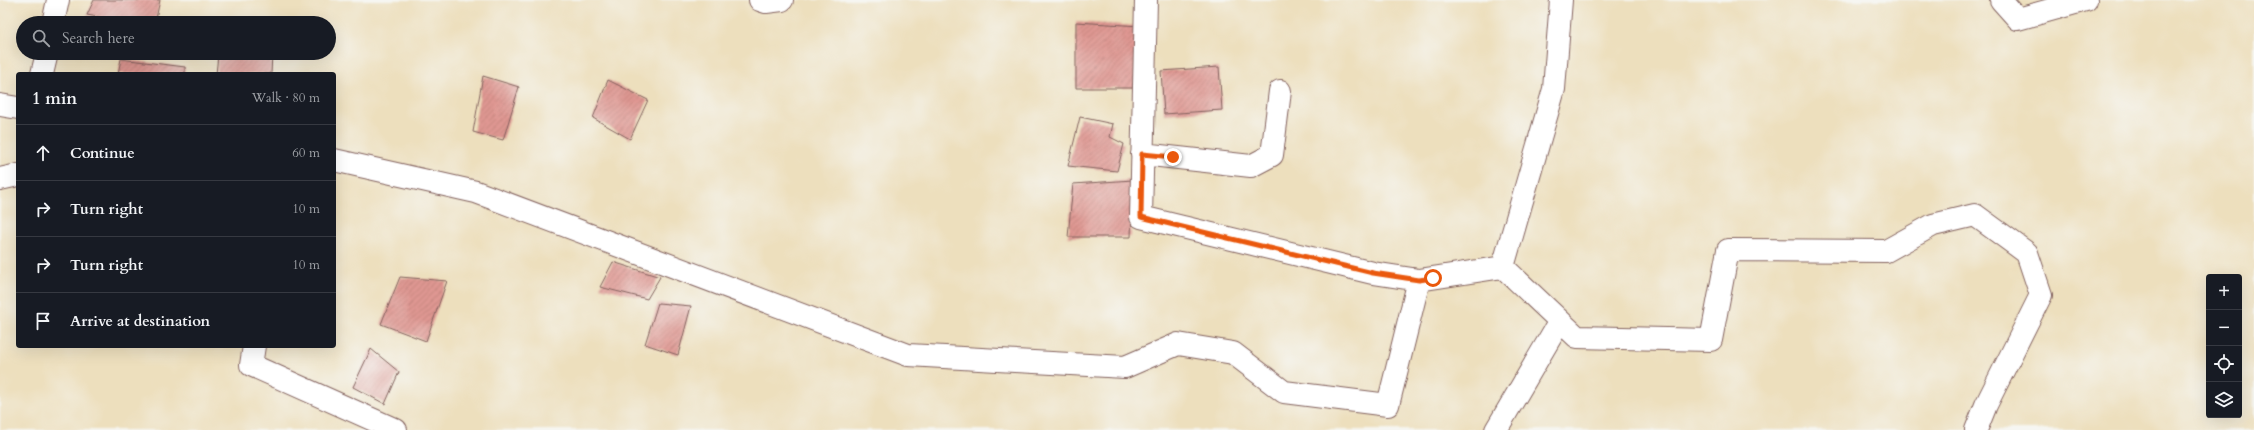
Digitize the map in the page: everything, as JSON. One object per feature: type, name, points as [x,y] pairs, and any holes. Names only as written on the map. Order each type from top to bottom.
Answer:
[{"type":"street","points":[[55,16],[58,0]]},
{"type":"street","points":[[760,0],[766,2],[782,0]]},
{"type":"street","points":[[1146,0],[1141,217],[1373,273],[1419,280],[1503,267]]},
{"type":"street","points":[[1503,267],[1554,89],[1562,0]]},
{"type":"street","points":[[2001,0],[2018,19],[2086,0]]},
{"type":"street","points":[[42,72],[45,60]]},
{"type":"street","points":[[1142,154],[1251,166],[1272,155],[1280,91]]},
{"type":"street","points":[[0,105],[16,108]]},
{"type":"street","points":[[336,160],[476,192],[908,355],[1125,367],[1178,344],[1233,353],[1284,392],[1388,405],[1419,280]]},
{"type":"street","points":[[0,179],[16,175]]},
{"type":"street","points":[[1503,267],[1577,337],[1711,340],[1728,250],[1886,251],[1933,225],[1975,215],[2027,253],[2042,295],[1986,405],[1976,430]]},
{"type":"street","points":[[1496,430],[1560,321]]},
{"type":"street","points":[[254,348],[251,365],[396,430]]},
{"type":"building","points":[[94,0],[160,0],[157,16],[87,15]]},
{"type":"building","points":[[1076,22],[1140,26],[1140,88],[1076,88]]},
{"type":"building","points":[[121,60],[185,67],[185,72],[118,72]]},
{"type":"building","points":[[217,60],[272,60],[271,72],[216,72]]},
{"type":"building","points":[[1219,67],[1222,110],[1164,114],[1161,71]]},
{"type":"building","points":[[483,76],[519,87],[503,140],[473,132]]},
{"type":"building","points":[[608,80],[648,100],[630,139],[593,118]]},
{"type":"building","points":[[1080,117],[1113,124],[1110,137],[1124,144],[1117,171],[1068,166]]},
{"type":"building","points":[[1133,180],[1131,237],[1068,237],[1073,184]]},
{"type":"building","points":[[613,262],[660,277],[647,299],[600,287]]},
{"type":"building","points":[[400,277],[447,281],[426,341],[381,324]]},
{"type":"building","points":[[658,303],[691,306],[678,355],[645,344]]},
{"type":"building","points":[[371,349],[399,372],[385,404],[353,387]]},
{"type":"route","points":[[1173,157],[1142,154],[1141,217],[1373,273],[1419,280],[1433,278]]}]
